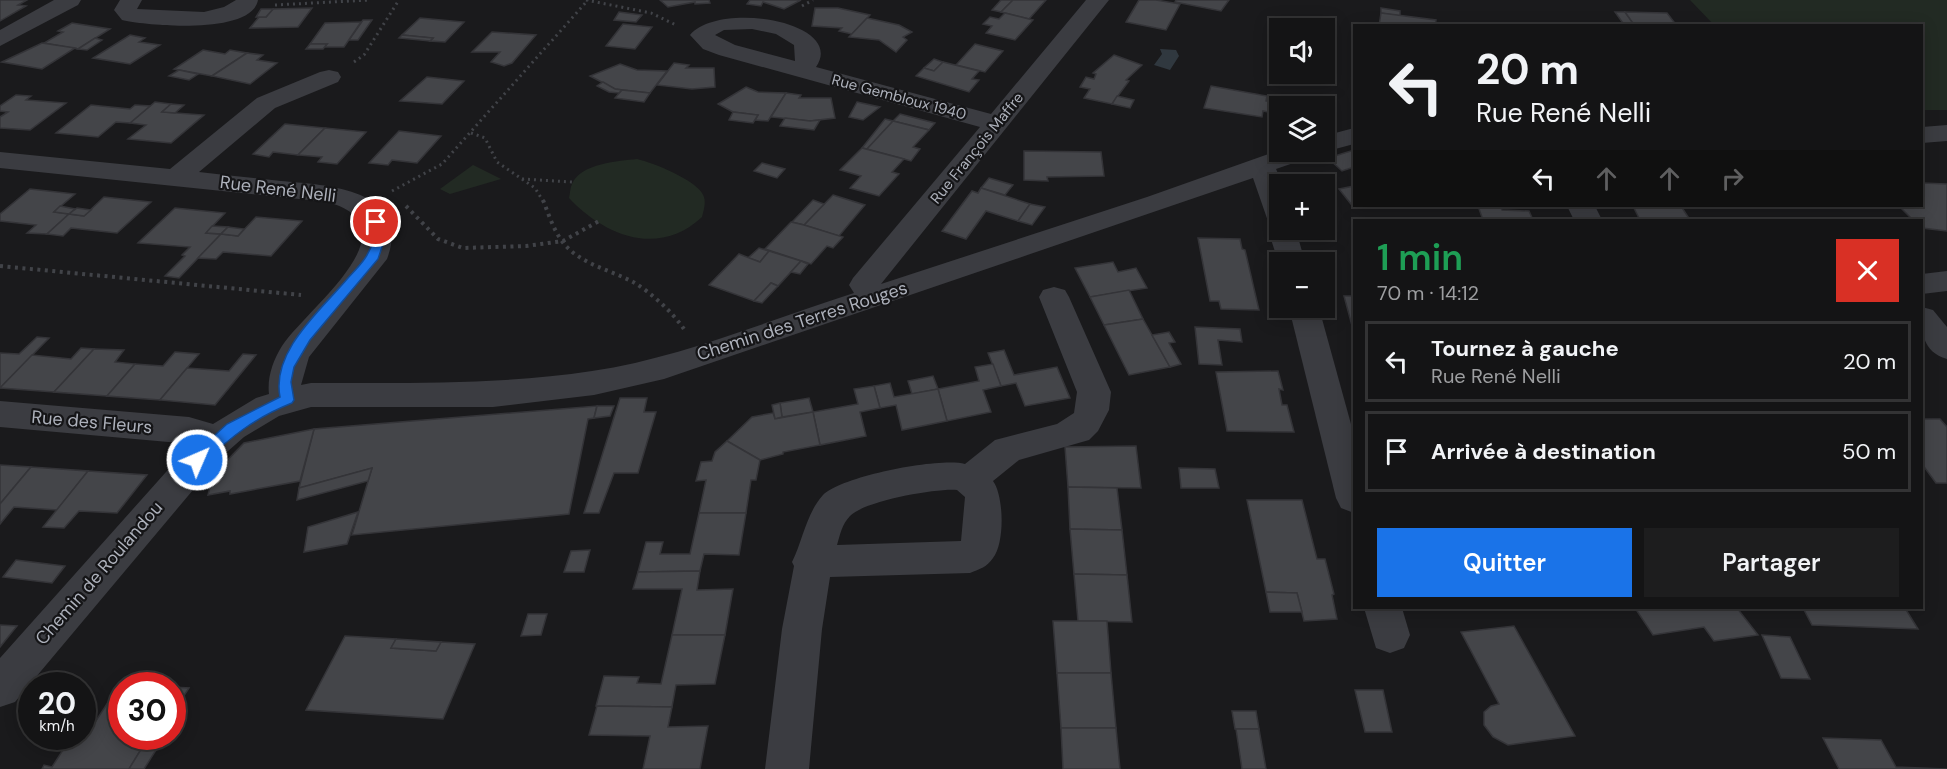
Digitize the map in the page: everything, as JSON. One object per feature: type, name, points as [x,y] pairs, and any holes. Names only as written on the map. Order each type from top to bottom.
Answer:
[{"type":"street","points":[[0,39],[70,0]]},
{"type":"street","points":[[130,0],[125,10],[130,15],[197,21],[225,15],[246,3]]},
{"type":"street","name":"Rue François Maffre","points":[[872,298],[864,285],[1098,0]]},
{"type":"street","points":[[704,30],[715,22],[733,21],[793,33],[800,37],[806,46],[807,63],[801,70]]},
{"type":"street","name":"Rue Gembloux 1940","points":[[704,30],[702,35],[711,44],[998,124]]},
{"type":"street","name":"Rue René Nelli","points":[[177,178],[208,148],[267,103],[330,77]]},
{"type":"street","points":[[1923,135],[1947,133]]},
{"type":"street","points":[[1335,141],[1353,136]]},
{"type":"street","name":"Rue René Nelli","points":[[0,160],[329,194],[350,199],[367,210]]},
{"type":"street","name":"Chemin des Terres Rouges","points":[[287,400],[336,394],[437,397],[549,390],[630,376],[872,298],[1271,162]]},
{"type":"street","points":[[1257,167],[1267,176],[1269,183]]},
{"type":"street","points":[[287,400],[284,382],[294,353],[372,259],[377,249],[378,230],[367,210]]},
{"type":"street","points":[[1923,284],[1947,281]]},
{"type":"street","points":[[970,480],[1006,450],[1066,435],[1079,430],[1088,421],[1095,402],[1094,392],[1053,297]]},
{"type":"street","points":[[1307,318],[1353,494]]},
{"type":"street","points":[[1923,319],[1947,348]]},
{"type":"street","name":"Chemin de Roulandou","points":[[0,688],[197,460],[218,439],[250,416],[287,400]]},
{"type":"street","name":"Rue des Fleurs","points":[[0,414],[189,430],[218,439]]},
{"type":"street","points":[[786,769],[811,562],[827,517],[844,499],[858,493],[947,476],[970,480],[983,494],[981,546],[970,557],[811,562]]},
{"type":"path","points":[[246,3],[370,0]]},
{"type":"path","points":[[330,77],[364,55],[399,0]]},
{"type":"path","points":[[367,210],[442,164],[587,0],[651,13],[680,27],[704,30]]},
{"type":"path","points":[[471,133],[485,138],[497,162],[541,195],[556,232],[563,241],[586,261],[635,283],[675,316],[697,356]]},
{"type":"path","points":[[522,179],[572,182]]},
{"type":"path","points":[[367,210],[394,206],[409,207],[429,233],[448,245],[463,248],[526,246],[563,241],[599,220]]},
{"type":"path","points":[[0,266],[310,296]]},
{"type":"shaded area","points":[[1690,0],[1947,0],[1947,110],[1923,110],[1923,24],[1713,24]]},
{"type":"shaded area","points":[[1160,49],[1176,50],[1179,56],[1170,70],[1154,65],[1162,54]]},
{"type":"shaded area","points":[[637,159],[672,172],[697,188],[704,199],[702,217],[685,229],[668,236],[651,239],[633,237],[616,232],[599,223],[569,198],[572,184],[583,172],[601,164]]},
{"type":"shaded area","points":[[473,165],[501,179],[450,194],[440,189]]},
{"type":"building","points":[[0,0],[27,0],[18,5],[26,6],[0,21]]},
{"type":"building","points":[[660,0],[709,0],[710,3],[695,4],[695,2],[668,7]]},
{"type":"building","points":[[750,0],[801,0],[784,9],[763,2],[761,6],[747,4]]},
{"type":"building","points":[[1001,0],[1013,0],[1001,12],[992,10]]},
{"type":"building","points":[[1013,0],[1046,0],[1029,19],[1001,12]]},
{"type":"building","points":[[1139,0],[1180,4],[1166,30],[1126,22]]},
{"type":"building","points":[[1176,0],[1229,0],[1221,11],[1175,2]]},
{"type":"building","points":[[312,8],[298,27],[250,28],[259,17],[266,17],[273,9]]},
{"type":"building","points":[[815,8],[838,8],[870,15],[852,34],[839,31],[842,28],[812,26]]},
{"type":"building","points":[[1381,8],[1400,11],[1400,16],[1381,13]]},
{"type":"building","points":[[261,9],[273,9],[266,17],[256,17]]},
{"type":"building","points":[[619,12],[642,15],[636,22],[614,20]]},
{"type":"building","points":[[1615,12],[1625,12],[1634,24],[1624,24]]},
{"type":"building","points":[[1625,12],[1667,13],[1675,24],[1634,24]]},
{"type":"building","points":[[1005,13],[1033,20],[1015,40],[986,33],[992,26],[983,24],[990,17],[999,19]]},
{"type":"building","points":[[1381,13],[1436,20],[1435,24],[1379,24]]},
{"type":"building","points":[[420,18],[464,22],[445,42],[430,41],[433,38],[402,35]]},
{"type":"building","points":[[867,18],[899,25],[912,32],[903,37],[907,40],[896,52],[879,40],[849,37]]},
{"type":"building","points":[[363,20],[372,20],[358,40],[349,40]]},
{"type":"building","points":[[361,22],[344,47],[310,44],[325,23]]},
{"type":"building","points":[[72,23],[110,29],[78,49],[44,43],[63,32],[58,31]]},
{"type":"building","points":[[623,24],[652,27],[635,49],[606,46]]},
{"type":"building","points":[[492,32],[536,35],[512,63],[504,66],[491,62],[500,52],[472,52]]},
{"type":"building","points":[[130,35],[145,38],[139,42],[160,45],[130,64],[93,58]]},
{"type":"building","points":[[402,35],[433,38],[430,41],[399,38]]},
{"type":"building","points":[[95,38],[102,40],[87,50],[78,49]]},
{"type":"building","points":[[42,43],[75,48],[42,69],[2,62]]},
{"type":"building","points":[[310,44],[327,44],[323,49],[306,49]]},
{"type":"building","points":[[975,44],[1003,51],[985,72],[956,65]]},
{"type":"building","points":[[203,50],[225,54],[230,50],[247,53],[212,76],[174,69]]},
{"type":"building","points":[[247,53],[263,55],[257,60],[277,63],[250,84],[212,76]]},
{"type":"building","points":[[1114,55],[1142,65],[1126,80],[1129,81],[1112,104],[1084,98],[1090,89],[1080,87],[1086,77],[1094,79],[1096,74],[1093,73]]},
{"type":"building","points":[[934,59],[943,62],[934,71],[924,68]]},
{"type":"building","points":[[943,62],[979,71],[972,79],[979,80],[969,92],[916,76],[924,68],[934,71]]},
{"type":"building","points":[[674,63],[689,65],[686,68],[714,68],[715,87],[692,89],[657,85]]},
{"type":"building","points":[[620,64],[637,70],[667,71],[650,93],[615,89],[590,76]]},
{"type":"building","points":[[179,70],[198,74],[189,80],[169,76]]},
{"type":"building","points":[[427,77],[464,81],[442,104],[400,101]]},
{"type":"building","points":[[603,82],[622,90],[619,93],[609,92],[597,86]]},
{"type":"building","points":[[1211,86],[1267,96],[1266,101],[1269,102],[1269,112],[1263,111],[1262,117],[1204,108]]},
{"type":"building","points":[[746,87],[758,92],[786,93],[768,121],[755,120],[758,115],[733,112],[718,104]]},
{"type":"building","points":[[622,90],[650,93],[644,102],[615,98]]},
{"type":"building","points":[[786,93],[801,95],[799,98],[831,98],[835,118],[810,121],[771,117]]},
{"type":"building","points":[[16,95],[31,96],[26,100],[66,103],[30,130],[0,128],[0,117],[8,112],[0,111],[0,106]]},
{"type":"building","points":[[1117,96],[1134,100],[1130,108],[1112,104]]},
{"type":"building","points":[[155,102],[171,104],[162,112],[204,115],[171,143],[128,139],[146,125],[130,123]]},
{"type":"building","points":[[857,102],[880,107],[863,120],[849,117]]},
{"type":"building","points":[[171,104],[184,105],[175,113],[162,112]]},
{"type":"building","points":[[91,105],[130,109],[135,105],[150,106],[130,123],[116,122],[98,137],[56,133]]},
{"type":"building","points":[[733,112],[758,115],[753,123],[729,120]]},
{"type":"building","points":[[900,114],[935,123],[929,130],[893,121]]},
{"type":"building","points":[[785,118],[820,120],[814,130],[780,126]]},
{"type":"building","points":[[885,119],[893,121],[867,149],[862,148]]},
{"type":"building","points":[[893,121],[929,130],[913,147],[920,149],[911,161],[867,149]]},
{"type":"building","points":[[285,124],[325,128],[298,155],[273,152],[269,157],[253,154]]},
{"type":"building","points":[[325,128],[366,132],[337,164],[318,162],[322,157],[298,155]]},
{"type":"building","points":[[399,131],[441,136],[417,163],[392,160],[388,165],[369,163]]},
{"type":"building","points":[[862,148],[904,159],[892,172],[899,174],[879,196],[850,188],[861,176],[840,170]]},
{"type":"building","points":[[1353,150],[1353,167],[1342,171],[1332,162],[1335,162],[1335,156]]},
{"type":"building","points":[[1024,151],[1101,152],[1104,176],[1047,177],[1048,181],[1024,180]]},
{"type":"building","points":[[762,163],[785,169],[777,178],[754,171]]},
{"type":"building","points":[[989,178],[1013,185],[1005,195],[981,188]]},
{"type":"building","points":[[1923,183],[1947,184],[1947,231],[1923,228],[1923,219],[1912,219],[1900,207],[1923,207]]},
{"type":"building","points":[[1353,186],[1353,203],[1351,204],[1339,189]]},
{"type":"building","points":[[981,188],[1030,204],[1018,221],[986,211],[966,239],[942,231],[972,191],[978,193]]},
{"type":"building","points":[[30,189],[75,194],[54,212],[69,214],[47,234],[27,233],[36,225],[0,221],[0,214]]},
{"type":"building","points":[[833,195],[865,205],[839,236],[804,225]]},
{"type":"building","points":[[104,197],[151,202],[117,233],[71,228],[63,236],[47,234],[69,214],[84,216]]},
{"type":"building","points":[[813,200],[824,204],[804,225],[792,222]]},
{"type":"building","points":[[1030,204],[1045,207],[1032,225],[1018,221]]},
{"type":"building","points":[[60,206],[75,209],[69,214],[54,212]]},
{"type":"building","points":[[1478,207],[1529,211],[1533,219],[1483,219]]},
{"type":"building","points":[[1634,207],[1682,207],[1689,219],[1664,219],[1639,218]]},
{"type":"building","points":[[77,208],[91,210],[84,216],[69,214]]},
{"type":"building","points":[[175,208],[225,213],[206,233],[221,234],[179,278],[165,276],[185,256],[182,255],[190,247],[138,243]]},
{"type":"building","points":[[256,217],[302,221],[271,256],[223,252],[216,259],[198,258],[221,234],[238,236]]},
{"type":"building","points":[[791,222],[843,237],[833,248],[827,246],[811,264],[765,249]]},
{"type":"building","points":[[212,226],[228,227],[221,234],[206,233]]},
{"type":"building","points":[[228,227],[244,229],[238,236],[221,234]]},
{"type":"building","points":[[1198,238],[1240,239],[1242,249],[1245,250],[1259,310],[1221,309],[1219,301],[1210,301]]},
{"type":"building","points":[[759,248],[769,251],[760,262],[748,258]]},
{"type":"building","points":[[769,251],[801,261],[778,286],[771,283],[754,301],[709,285],[739,254],[760,262]]},
{"type":"building","points":[[801,261],[808,264],[800,274],[791,272]]},
{"type":"building","points":[[1113,262],[1118,272],[1136,268],[1147,288],[1090,297],[1075,268]]},
{"type":"building","points":[[771,283],[778,286],[762,303],[754,301]]},
{"type":"building","points":[[1129,290],[1143,319],[1104,325],[1090,297]]},
{"type":"building","points":[[1344,296],[1353,296],[1353,329]]},
{"type":"building","points":[[1143,319],[1170,367],[1129,375],[1104,325]]},
{"type":"building","points":[[1195,327],[1240,329],[1242,342],[1218,340],[1222,365],[1199,364]]},
{"type":"building","points":[[1169,332],[1175,342],[1169,343],[1181,364],[1170,367],[1152,335]]},
{"type":"building","points":[[37,337],[49,338],[0,388],[0,353],[19,354]]},
{"type":"building","points":[[81,348],[94,349],[54,392],[0,388],[32,355],[71,359]]},
{"type":"building","points":[[94,349],[124,350],[115,362],[135,364],[107,396],[54,392]]},
{"type":"building","points":[[1004,350],[1014,375],[1057,367],[1070,398],[1025,406],[1016,383],[1001,386],[988,353]]},
{"type":"building","points":[[175,352],[199,354],[160,400],[107,396],[135,364],[163,366]]},
{"type":"building","points":[[243,354],[256,355],[215,405],[160,400],[187,368],[229,371]]},
{"type":"building","points":[[993,364],[1001,386],[983,390],[991,412],[947,421],[938,389],[979,381],[975,367]]},
{"type":"building","points":[[1278,371],[1283,390],[1279,389],[1282,405],[1287,405],[1294,432],[1227,431],[1216,372]]},
{"type":"building","points":[[933,376],[938,389],[912,394],[908,381]]},
{"type":"building","points":[[890,383],[894,397],[938,389],[947,421],[902,430],[896,405],[880,408],[874,386]]},
{"type":"building","points":[[874,386],[880,408],[860,412],[866,436],[820,445],[813,412],[858,404],[854,389]]},
{"type":"building","points":[[620,398],[647,398],[644,412],[656,412],[638,473],[614,473],[599,513],[584,513]]},
{"type":"building","points":[[809,398],[813,412],[782,417],[780,403]]},
{"type":"building","points":[[780,403],[782,417],[775,419],[772,405]]},
{"type":"building","points":[[597,406],[594,418],[588,419],[569,514],[352,535],[372,468],[299,488],[314,429]]},
{"type":"building","points":[[597,406],[614,406],[610,416],[594,418]]},
{"type":"building","points":[[813,412],[820,445],[783,452],[783,454],[760,460],[727,441],[752,417],[773,413],[775,419]]},
{"type":"building","points":[[1923,419],[1940,419],[1947,427],[1947,483],[1936,483],[1923,465]]},
{"type":"building","points":[[314,429],[300,481],[230,494],[230,491],[208,495],[213,475],[244,443]]},
{"type":"building","points":[[727,441],[760,460],[756,480],[751,480],[746,513],[699,513],[706,480],[696,481],[701,462],[712,461],[715,452]]},
{"type":"building","points":[[1136,446],[1141,488],[1068,487],[1065,447]]},
{"type":"building","points":[[0,465],[31,467],[0,504]]},
{"type":"building","points":[[31,467],[88,471],[57,510],[14,507],[0,524],[0,504]]},
{"type":"building","points":[[372,468],[368,481],[297,500],[299,488]]},
{"type":"building","points":[[1179,468],[1215,469],[1219,488],[1181,488]]},
{"type":"building","points":[[88,471],[147,475],[117,513],[79,511],[64,528],[43,527]]},
{"type":"building","points":[[1068,487],[1117,488],[1122,530],[1070,529]]},
{"type":"building","points":[[1247,500],[1302,500],[1317,559],[1325,559],[1334,594],[1332,595],[1337,619],[1304,621],[1297,593],[1266,592]]},
{"type":"building","points":[[358,512],[347,544],[304,552],[308,527]]},
{"type":"building","points":[[699,513],[746,513],[739,555],[704,554],[700,571],[638,572],[646,542],[663,542],[660,554],[690,554]]},
{"type":"building","points":[[1070,529],[1122,530],[1127,575],[1074,574]]},
{"type":"building","points":[[590,550],[584,572],[564,572],[571,551]]},
{"type":"building","points":[[16,560],[65,566],[52,583],[3,577]]},
{"type":"building","points":[[700,571],[697,590],[733,589],[725,635],[672,635],[682,589],[633,589],[638,572]]},
{"type":"building","points":[[1074,574],[1127,575],[1132,622],[1078,621]]},
{"type":"building","points":[[1266,592],[1297,593],[1302,612],[1270,612]]},
{"type":"building","points":[[1636,609],[1738,609],[1758,635],[1714,641],[1704,627],[1653,635]]},
{"type":"building","points":[[1804,609],[1906,609],[1918,629],[1812,625]]},
{"type":"building","points":[[528,614],[547,614],[541,635],[521,636]]},
{"type":"building","points":[[1053,621],[1107,621],[1111,673],[1057,673]]},
{"type":"building","points":[[0,625],[17,626],[0,647]]},
{"type":"building","points":[[1514,626],[1575,736],[1508,745],[1493,737],[1484,725],[1484,712],[1491,706],[1499,704],[1461,632]]},
{"type":"building","points":[[672,635],[725,635],[715,684],[676,685],[672,707],[596,706],[604,676],[639,677],[637,683],[661,684]]},
{"type":"building","points":[[1762,635],[1790,637],[1810,679],[1781,678]]},
{"type":"building","points":[[345,636],[396,639],[391,648],[436,651],[441,642],[475,644],[443,719],[306,710]]},
{"type":"building","points":[[396,639],[441,642],[436,651],[391,648]]},
{"type":"building","points":[[1057,673],[1111,673],[1116,728],[1061,728]]},
{"type":"building","points":[[1355,690],[1383,690],[1392,732],[1365,732]]},
{"type":"building","points":[[108,702],[108,750],[141,750],[129,769],[42,769],[44,765],[52,767],[63,750],[96,750],[96,721]]},
{"type":"building","points":[[597,706],[672,707],[668,727],[708,726],[700,769],[643,769],[650,736],[589,735]]},
{"type":"building","points":[[1232,711],[1256,711],[1259,729],[1235,729]]},
{"type":"building","points":[[1061,728],[1116,728],[1120,769],[1063,769]]},
{"type":"building","points":[[1236,729],[1259,729],[1266,769],[1242,769]]},
{"type":"building","points":[[1823,738],[1881,740],[1896,767],[1947,769],[1839,769]]},
{"type":"building","points":[[141,750],[156,750],[144,769],[129,769]]},
{"type":"route","points":[[197,460],[232,428],[250,416],[287,400],[284,382],[287,367],[305,337],[372,259],[379,238],[376,222]]}]
